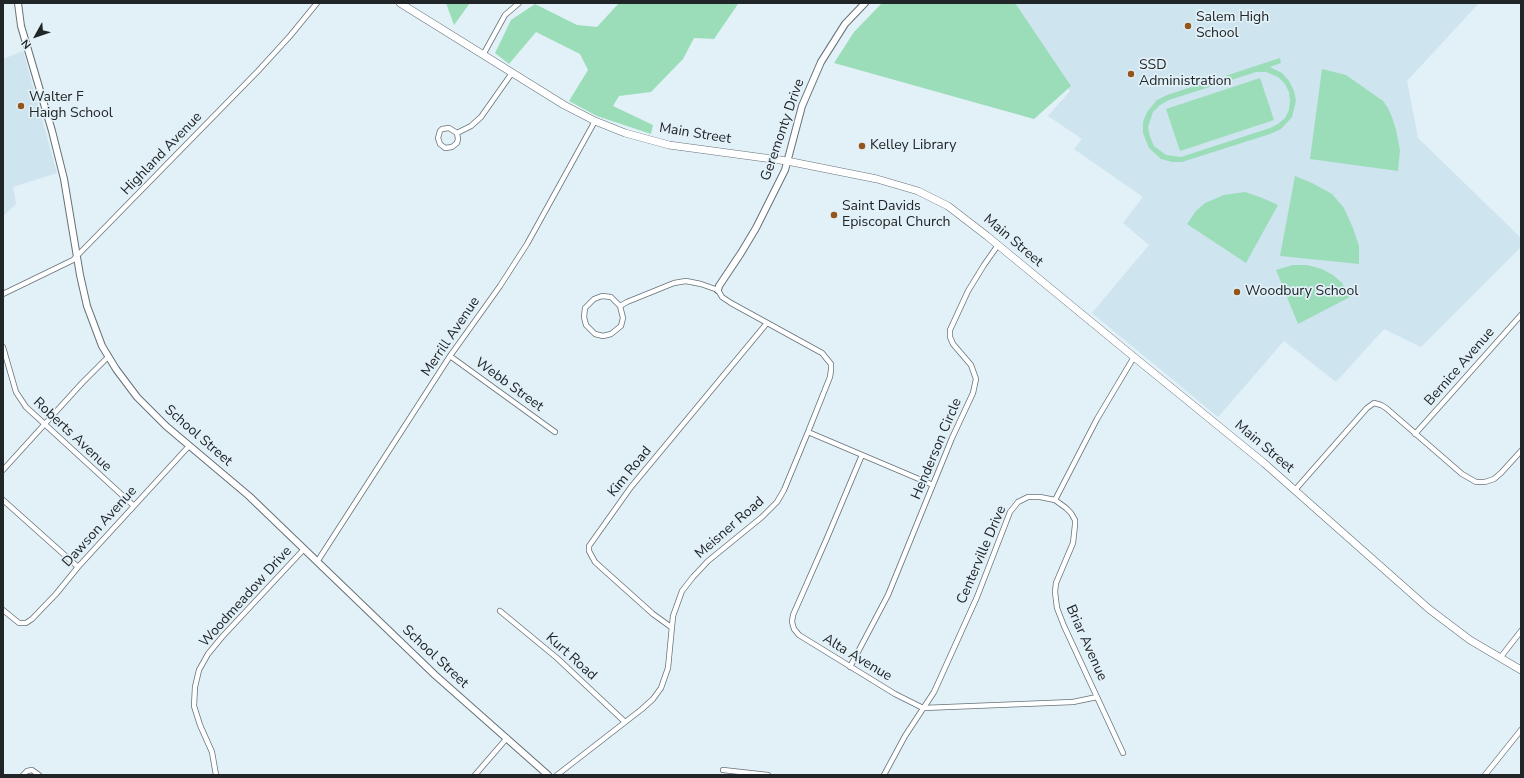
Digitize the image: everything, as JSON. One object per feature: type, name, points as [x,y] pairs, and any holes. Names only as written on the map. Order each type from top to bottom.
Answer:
[{"type":"main road","name":"Main Street","points":[[400,3],[564,105],[595,121],[643,139],[669,145],[787,161],[877,179],[918,191],[948,206],[1264,462],[1424,605],[1458,632],[1521,670]]},
{"type":"street","name":"School Street","points":[[18,3],[26,42],[52,131],[64,179],[80,275],[89,312],[108,357],[146,407],[189,446],[249,496],[436,675],[548,775]]},
{"type":"street","name":"Highland Avenue","points":[[3,294],[70,262],[77,256],[273,56],[317,3]]},
{"type":"street","points":[[483,54],[502,19],[519,3]]},
{"type":"street","name":"Geremonty Drive","points":[[718,290],[719,286],[756,228],[785,170],[802,106],[820,62],[845,24],[865,3]]},
{"type":"street","points":[[457,133],[471,126],[482,117],[512,73]]},
{"type":"street","name":"Merrill Avenue","points":[[317,562],[450,356],[500,286],[527,244],[595,121]]},
{"type":"street","points":[[448,128],[457,133],[457,143],[452,147],[445,148],[440,144],[438,138],[442,129],[448,128]]},
{"type":"street","name":"Henderson Circle","points":[[850,667],[888,595],[952,438],[973,393],[976,379],[971,365],[953,344],[950,337],[950,330],[968,291],[998,245]]},
{"type":"street","points":[[620,306],[638,296],[674,283],[693,282],[718,290]]},
{"type":"street","name":"Meisner Road","points":[[557,775],[653,699],[661,688],[668,668],[671,627],[675,608],[686,584],[708,561],[762,517],[777,502],[784,490],[830,377],[830,364],[822,353],[731,303],[722,297],[718,290]]},
{"type":"street","points":[[602,296],[611,298],[620,306],[623,314],[622,322],[618,330],[611,334],[603,336],[595,334],[586,325],[584,317],[585,308],[594,299],[602,296]]},
{"type":"street","name":"Bernice Avenue","points":[[1415,434],[1521,315]]},
{"type":"street","name":"Kim Road","points":[[671,627],[653,614],[595,562],[589,551],[590,546],[631,487],[767,323]]},
{"type":"street","name":"Roberts Avenue","points":[[3,347],[18,395],[28,410],[134,506]]},
{"type":"street","name":"Webb Street","points":[[450,356],[555,432]]},
{"type":"street","points":[[3,470],[108,357]]},
{"type":"street","points":[[1055,500],[1097,419],[1134,357]]},
{"type":"street","points":[[1295,490],[1372,404],[1376,403],[1383,406],[1462,474],[1476,482],[1485,482],[1494,479],[1501,474],[1521,451]]},
{"type":"street","points":[[808,432],[934,485]]},
{"type":"street","name":"Dawson Avenue","points":[[3,610],[16,621],[26,623],[32,619],[189,446]]},
{"type":"street","name":"Alta Avenue","points":[[862,455],[793,615],[792,622],[798,635],[895,694],[924,708],[1072,702],[1097,697]]},
{"type":"street","name":"Centerville Drive","points":[[884,775],[905,736],[932,695],[972,609],[1010,512],[1018,502],[1028,497],[1040,497],[1055,500]]},
{"type":"street","points":[[3,500],[78,567]]},
{"type":"street","name":"Briar Avenue","points":[[1055,500],[1071,513],[1075,520],[1073,543],[1056,583],[1056,603],[1062,620],[1123,753]]},
{"type":"street","name":"Woodmeadow Drive","points":[[216,775],[212,752],[200,725],[194,706],[195,687],[199,670],[208,654],[218,641],[304,549]]},
{"type":"street","name":"Kurt Road","points":[[500,611],[557,658],[625,722]]},
{"type":"street","points":[[1500,658],[1521,631]]},
{"type":"street","points":[[1485,775],[1521,730]]},
{"type":"street","points":[[475,775],[507,738]]},
{"type":"street","points":[[24,775],[27,771],[32,770],[38,775]]},
{"type":"street","points":[[723,770],[768,775]]},
{"type":"shaded area","points":[[1009,3],[1479,3],[1407,81],[1418,138],[1521,238],[1521,247],[1421,347],[1384,329],[1336,382],[1284,341],[1218,417],[1092,313],[1149,245],[1123,223],[1143,197],[1074,149],[1082,139],[1048,116],[1070,91]]},
{"type":"shaded area","name":"Walter F Haigh School","points":[[23,51],[57,173],[13,187],[16,204],[3,216],[3,59]]},
{"type":"green space","points":[[446,3],[470,3],[454,25]]},
{"type":"green space","points":[[619,3],[741,3],[738,4],[714,39],[694,38],[683,59],[651,92],[619,96],[613,106],[653,125],[651,134],[597,116],[569,101],[588,70],[580,54],[536,32],[509,64],[495,53],[511,20],[535,4],[577,25],[597,27]]},
{"type":"green space","points":[[882,3],[1015,3],[1071,86],[1034,119],[834,63],[854,32]]},
{"type":"green space","points":[[1280,58],[1281,63],[1270,67],[1282,73],[1289,81],[1294,91],[1296,101],[1292,117],[1281,129],[1270,134],[1182,162],[1172,162],[1161,159],[1149,148],[1143,133],[1143,122],[1147,112],[1157,100],[1167,95]],"holes":[[[1256,72],[1266,72],[1278,77],[1285,84],[1289,92],[1289,110],[1285,118],[1278,124],[1270,128],[1181,157],[1166,155],[1154,146],[1148,127],[1153,112],[1160,105],[1169,100]]]},
{"type":"green space","points":[[1322,69],[1346,75],[1383,101],[1388,108],[1396,130],[1400,150],[1398,171],[1310,159]]},
{"type":"green space","points":[[1260,78],[1274,120],[1180,151],[1166,109]]},
{"type":"green space","points":[[1295,176],[1332,194],[1344,208],[1359,246],[1359,264],[1280,256]]},
{"type":"green space","points":[[1245,192],[1278,205],[1246,263],[1187,224],[1196,211],[1205,203],[1224,195]]},
{"type":"green space","points":[[1293,265],[1307,265],[1322,269],[1333,275],[1342,283],[1350,297],[1298,324],[1276,270]]},
{"type":"place","name":"Salem High School","points":[[1188,26]]},
{"type":"place","name":"SSD Administration","points":[[1131,74]]},
{"type":"place","name":"Walter F Haigh School","points":[[21,106]]},
{"type":"place","name":"Kelley Library","points":[[862,146]]},
{"type":"place","name":"Saint Davids Episcopal Church","points":[[834,215]]},
{"type":"place","name":"Woodbury School","points":[[1237,292]]}]
